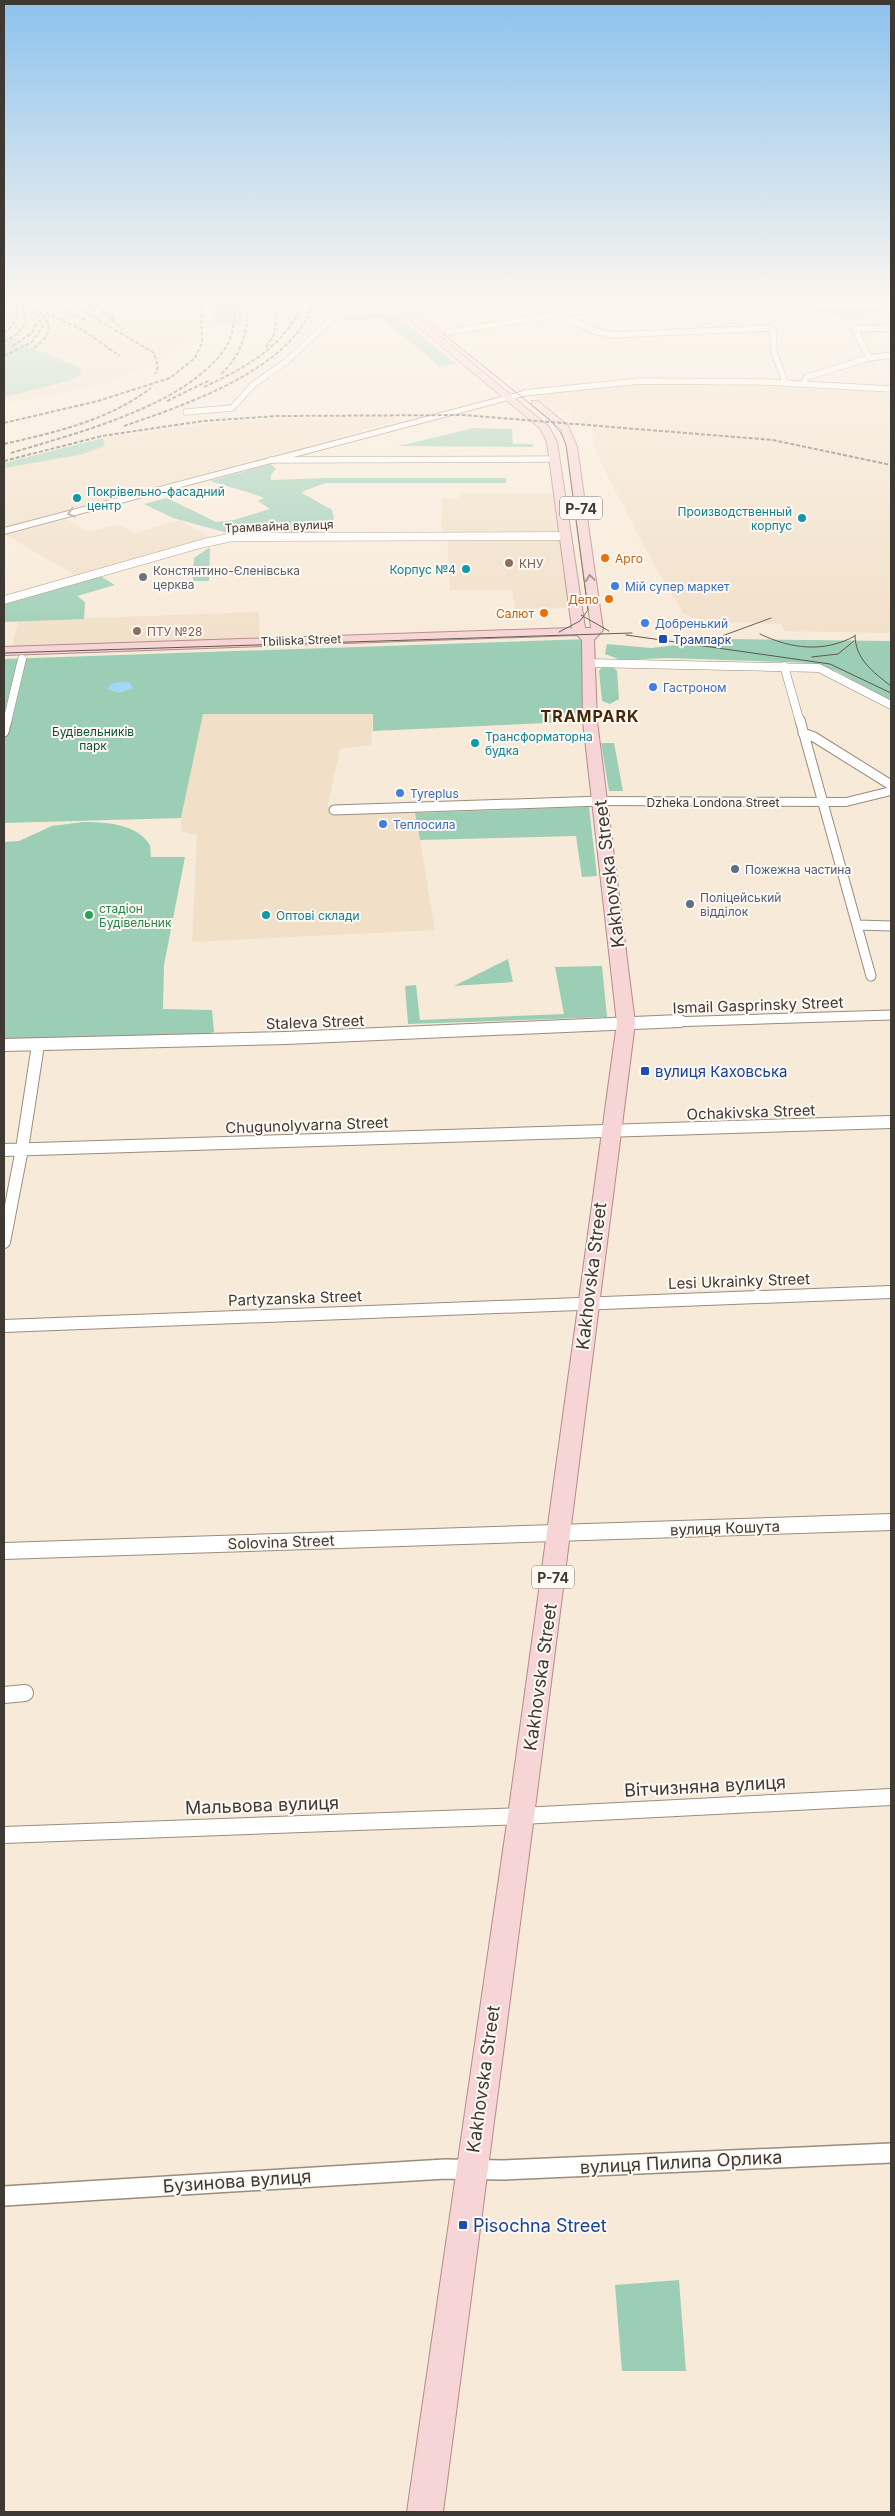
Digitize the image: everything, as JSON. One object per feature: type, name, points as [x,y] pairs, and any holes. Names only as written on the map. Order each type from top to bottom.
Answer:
[{"type":"main road","points":[[4,531],[431,416]]},
{"type":"main road","name":"Р-74","points":[[531,416],[544,427],[552,442],[564,536],[588,634]]},
{"type":"main road","name":"Р-74","points":[[552,416],[562,425],[570,437],[588,634]]},
{"type":"main road","name":"Tbiliska Street","points":[[4,651],[588,634]]},
{"type":"main road","name":"Tbiliska Street","points":[[4,659],[588,634]]},
{"type":"main road","name":"Kakhovska Street","points":[[425,2512],[470,2168],[521,1816],[559,1533],[587,1303],[626,1023],[590,721],[588,634]]},
{"type":"main road","name":"Dzheka Londona Street","points":[[601,801],[857,802],[891,791]]},
{"type":"street","points":[[270,460],[554,459]]},
{"type":"street","name":"Трамвайна вулиця","points":[[4,600],[204,543],[233,537],[564,536]]},
{"type":"street","points":[[4,732],[6,710],[22,659]]},
{"type":"street","points":[[588,663],[819,668],[891,705]]},
{"type":"street","points":[[784,666],[824,802],[871,976]]},
{"type":"street","points":[[803,733],[814,736],[891,785]]},
{"type":"street","points":[[334,810],[601,801]]},
{"type":"street","points":[[857,925],[891,926]]},
{"type":"street","name":"Ismail Gasprinsky Street","points":[[626,1023],[891,1015]]},
{"type":"street","name":"Staleva Street","points":[[4,1045],[286,1038],[626,1023]]},
{"type":"street","points":[[4,1242],[22,1149],[38,1045]]},
{"type":"street","name":"Ochakivska Street","points":[[611,1130],[891,1122]]},
{"type":"street","name":"Chugunolyvarna Street","points":[[4,1150],[611,1130]]},
{"type":"street","name":"Lesi Ukrainky Street","points":[[587,1303],[891,1292]]},
{"type":"street","name":"Partyzanska Street","points":[[4,1326],[587,1303]]},
{"type":"street","name":"вулиця Кошута","points":[[559,1533],[891,1522]]},
{"type":"street","name":"Solovina Street","points":[[4,1551],[559,1533]]},
{"type":"street","points":[[4,1695],[25,1693]]},
{"type":"street","name":"Вітчизняна вулиця","points":[[521,1816],[891,1797]]},
{"type":"street","name":"Мальвова вулиця","points":[[4,1835],[521,1816]]},
{"type":"street","name":"вулиця Пилипа Орлика","points":[[470,2168],[503,2170],[891,2153]]},
{"type":"street","name":"Бузинова вулиця","points":[[4,2196],[470,2168]]},
{"type":"shaded area","points":[[389,416],[398,421],[4,527],[4,468],[80,455],[105,446],[103,438],[237,420]]},
{"type":"shaded area","points":[[571,416],[891,416],[891,633],[784,631],[782,624],[702,621],[683,613],[652,561],[605,471],[595,449],[592,431],[594,426],[573,422]]},
{"type":"shaded area","name":"КНУ","points":[[461,493],[558,493],[576,608],[515,609],[512,590],[450,590],[447,536],[441,535],[442,499],[460,499]]},
{"type":"shaded area","points":[[66,519],[89,532],[118,524],[135,533],[179,520],[211,537],[75,575],[6,535]]},
{"type":"shaded area","name":"ПТУ №28","points":[[259,612],[260,642],[11,651],[18,621]]},
{"type":"shaded area","points":[[203,714],[373,714],[371,745],[340,749],[327,809],[414,806],[435,930],[192,942],[197,835],[182,831],[181,818]]},
{"type":"green space","points":[[474,428],[512,429],[513,444],[533,444],[532,447],[399,446]]},
{"type":"green space","points":[[103,438],[105,446],[80,455],[4,468],[4,463]]},
{"type":"green space","points":[[271,464],[276,469],[271,475],[271,480],[327,478],[506,478],[506,483],[326,483],[302,493],[332,510],[334,518],[327,528],[314,532],[228,533],[173,518],[144,504],[167,498],[216,522],[234,520],[270,509],[258,501],[264,498],[210,481]]},
{"type":"green space","points":[[210,547],[209,581],[193,581],[193,577],[208,575],[203,571],[193,571],[194,558]]},
{"type":"green space","points":[[100,576],[115,585],[77,596],[85,602],[84,619],[4,622],[4,604]]},
{"type":"green space","name":"Будівельників парк","points":[[588,639],[590,721],[373,731],[373,714],[203,714],[181,818],[4,823],[4,732],[9,710],[4,710],[4,659]]},
{"type":"green space","points":[[726,639],[891,641],[891,701],[836,671],[811,663],[667,658],[621,660],[605,654],[607,644],[651,648]]},
{"type":"green space","points":[[612,666],[617,671],[619,699],[610,704],[602,701],[599,671],[602,667]]},
{"type":"green space","points":[[601,743],[614,743],[623,791],[609,791]]},
{"type":"green space","points":[[589,807],[597,876],[582,877],[576,836],[420,840],[415,813]]},
{"type":"green space","name":"стадіон Будівельник","points":[[83,822],[111,824],[129,828],[144,838],[150,845],[151,857],[185,857],[164,965],[163,1009],[212,1010],[214,1032],[203,1035],[4,1039],[4,842],[19,841],[52,826]]},
{"type":"green space","points":[[508,959],[513,982],[454,986]]},
{"type":"green space","points":[[602,966],[607,1017],[408,1024],[405,986],[416,985],[420,1020],[564,1014],[555,967]]},
{"type":"green space","points":[[679,2280],[686,2371],[622,2371],[615,2285]]},
{"type":"water","points":[[120,682],[130,683],[133,688],[120,693],[107,689],[111,684]]},
{"type":"tram line","points":[[546,416],[561,433],[566,445],[588,610],[583,616]]},
{"type":"tram line","points":[[559,632],[580,621],[583,616]]},
{"type":"tram line","points":[[583,616],[609,631]]},
{"type":"tram line","points":[[694,639],[722,636],[771,618]]},
{"type":"tram line","points":[[4,653],[632,633]]},
{"type":"tram line","points":[[760,634],[784,643],[808,647],[831,645],[855,636]]},
{"type":"tram line","points":[[626,635],[830,664],[891,693]]},
{"type":"tram line","points":[[855,635],[858,651],[866,664],[891,686]]},
{"type":"tram line","points":[[812,657],[838,654],[854,641]]},
{"type":"railway","points":[[4,423],[32,416]]},
{"type":"railway","points":[[4,444],[62,430],[100,416]]},
{"type":"railway","points":[[11,453],[124,416]]},
{"type":"railway","points":[[124,426],[151,416]]},
{"type":"railway","points":[[4,461],[102,436],[203,421],[271,416]]},
{"type":"railway","points":[[481,416],[773,440],[891,465]]},
{"type":"place","name":"Покрівельно-фасадний центр","points":[[77,498]]},
{"type":"place","name":"Производственный корпус","points":[[802,518]]},
{"type":"place","name":"Арго","points":[[605,558]]},
{"type":"place","name":"КНУ","points":[[509,563]]},
{"type":"place","name":"Корпус №4","points":[[466,569]]},
{"type":"place","name":"Констянтино-Єленівська церква","points":[[143,577]]},
{"type":"place","name":"Мій супер маркет","points":[[615,586]]},
{"type":"place","name":"Депо","points":[[609,599]]},
{"type":"place","name":"Салют","points":[[544,613]]},
{"type":"place","name":"Добренький","points":[[645,623]]},
{"type":"place","name":"ПТУ №28","points":[[137,631]]},
{"type":"place","name":"Трампарк","points":[[663,639]]},
{"type":"place","name":"Гастроном","points":[[653,687]]},
{"type":"place","name":"Трансформаторна будка","points":[[475,743]]},
{"type":"place","name":"Tyreplus","points":[[400,793]]},
{"type":"place","name":"Теплосила","points":[[383,824]]},
{"type":"place","name":"Пожежна частина","points":[[735,869]]},
{"type":"place","name":"Поліцейський відділок","points":[[690,904]]},
{"type":"place","name":"стадіон Будівельник","points":[[89,915]]},
{"type":"place","name":"Оптові склади","points":[[266,915]]},
{"type":"place","name":"вулиця Каховська","points":[[645,1071]]},
{"type":"place","name":"Pisochna Street","points":[[463,2225]]},
{"type":"district","name":"TRAMPARK","points":[[590,716]]}]
